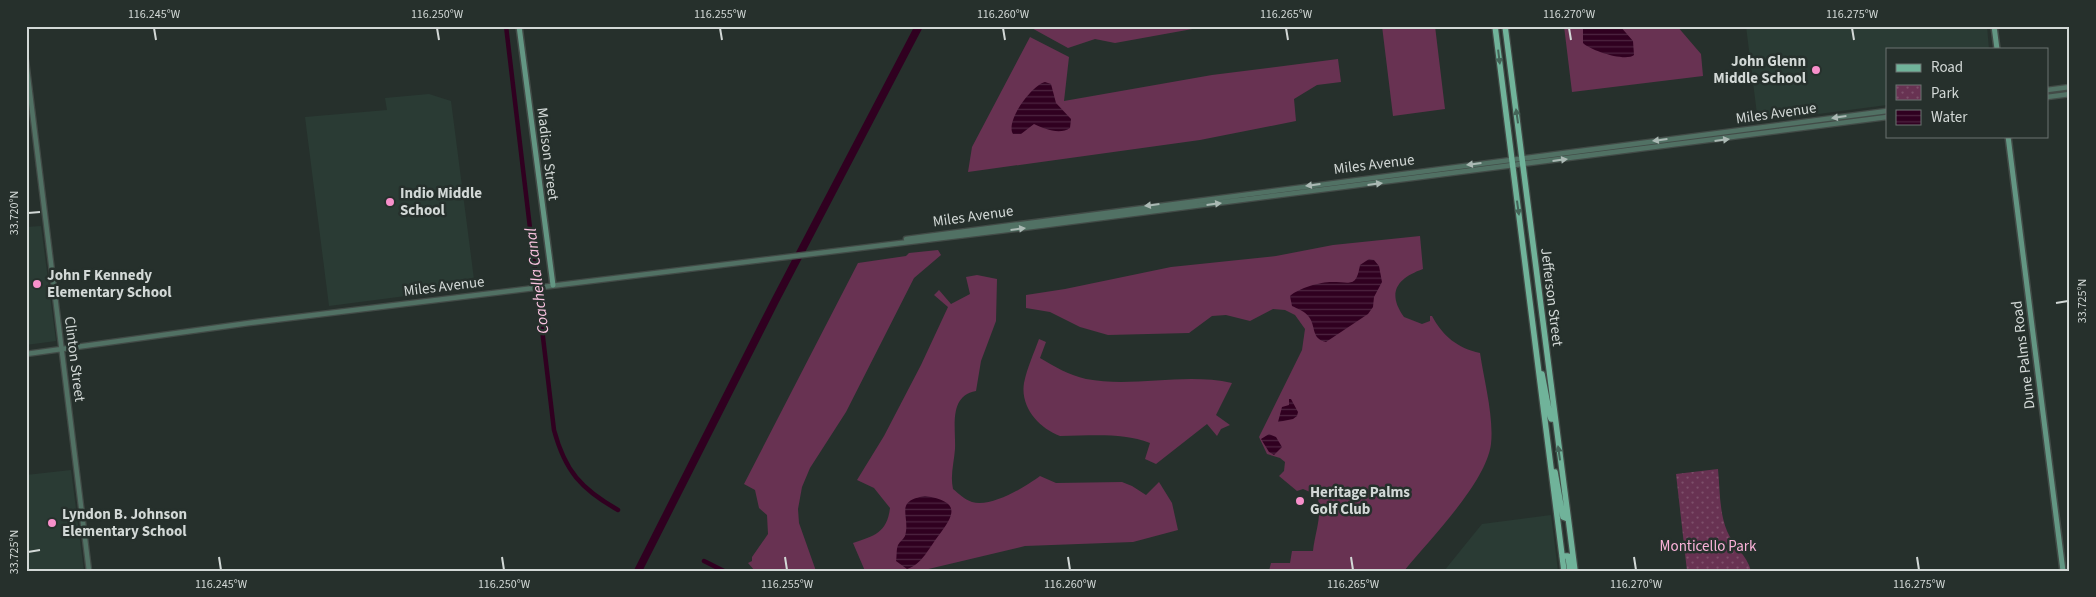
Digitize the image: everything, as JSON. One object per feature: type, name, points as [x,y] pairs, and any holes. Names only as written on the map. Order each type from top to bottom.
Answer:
[{"type":"main road","name":"Madison Street","points":[[519,26],[553,285]]},
{"type":"main road","name":"Jefferson Street","points":[[1495,26],[1564,571]]},
{"type":"main road","name":"Jefferson Street","points":[[1505,26],[1575,571]]},
{"type":"main road","points":[[1994,26],[1997,48]]},
{"type":"main road","name":"Dune Palms Road","points":[[2008,138],[2063,571]]},
{"type":"main road","points":[[1538,358],[1546,385],[1550,416],[1551,419],[1555,419]]},
{"type":"main road","points":[[1550,453],[1558,484],[1563,517],[1568,519]]},
{"type":"main road","points":[[1562,556],[1568,556],[1570,571]]},
{"type":"street","name":"Clinton Street","points":[[26,61],[89,571]]},
{"type":"street","points":[[2048,90],[2070,87]]},
{"type":"street","points":[[2048,97],[2070,94]]},
{"type":"street","name":"Miles Avenue","points":[[26,354],[249,323],[865,246],[937,233],[1512,163],[1886,111]]},
{"type":"street","name":"Miles Avenue","points":[[1523,161],[1886,118]]},
{"type":"shaded area","name":"John Glenn Middle School","points":[[1746,26],[1987,26],[1989,48],[1886,48],[1886,105],[1758,122]]},
{"type":"shaded area","name":"Indio Middle School","points":[[429,94],[451,101],[475,287],[329,306],[305,117],[387,110],[385,98]]},
{"type":"shaded area","name":"John F Kennedy Elementary School","points":[[41,226],[56,341],[26,345],[26,227]]},
{"type":"shaded area","name":"Lyndon B. Johnson Elementary School","points":[[71,470],[84,571],[26,571],[26,475]]},
{"type":"shaded area","points":[[1551,515],[1558,571],[1444,571],[1482,524]]},
{"type":"green space","points":[[1028,26],[1209,26],[1115,43],[1095,39],[1068,48]]},
{"type":"green space","points":[[1382,26],[1435,26],[1445,109],[1393,116]]},
{"type":"green space","points":[[1564,26],[1677,26],[1701,54],[1703,76],[1572,92]]},
{"type":"green space","points":[[1030,37],[1069,57],[1064,101],[1212,75],[1338,59],[1341,82],[1317,85],[1294,99],[1296,121],[1200,140],[968,172],[972,147]]},
{"type":"green space","points":[[1420,236],[1423,269],[1401,282],[1397,287],[1396,300],[1404,317],[1422,324],[1430,321],[1430,316],[1432,316],[1441,330],[1452,340],[1464,348],[1480,353],[1492,433],[1487,459],[1479,476],[1442,527],[1404,571],[1269,571],[1271,563],[1290,563],[1292,551],[1313,551],[1319,516],[1317,495],[1303,489],[1297,491],[1279,476],[1284,471],[1285,462],[1280,458],[1267,454],[1259,437],[1302,350],[1305,329],[1295,315],[1285,310],[1273,309],[1250,321],[1226,315],[1212,316],[1189,333],[1108,335],[1080,327],[1050,312],[1026,308],[1026,295],[1065,289],[1171,267],[1276,256],[1333,245]]},
{"type":"green space","points":[[938,250],[941,255],[914,278],[846,412],[810,468],[802,487],[798,509],[799,523],[816,571],[755,571],[748,563],[752,561],[752,557],[768,534],[767,515],[759,508],[755,490],[744,484],[858,263],[906,256],[909,253]]},
{"type":"green space","points":[[977,275],[997,279],[996,321],[981,361],[976,391],[967,394],[957,406],[952,469],[953,489],[966,499],[980,503],[989,502],[1008,495],[1040,476],[1056,483],[1122,482],[1146,495],[1159,482],[1172,503],[1178,530],[1133,542],[1025,546],[920,571],[865,571],[853,543],[873,535],[883,528],[890,508],[874,488],[857,480],[884,436],[921,365],[948,307],[934,295],[939,290],[951,304],[970,294],[966,277]]},
{"type":"green space","points":[[1039,339],[1046,342],[1040,358],[1057,368],[1086,379],[1122,382],[1196,379],[1232,383],[1216,415],[1230,425],[1221,429],[1217,436],[1207,424],[1156,464],[1145,459],[1150,443],[1128,437],[1105,435],[1060,436],[1038,422],[1025,400],[1024,383]]},
{"type":"green space","name":"Monticello Park","points":[[1718,469],[1724,524],[1751,571],[1687,571],[1676,474]]},
{"type":"water","points":[[1583,26],[1620,26],[1633,41],[1634,55],[1630,57],[1616,56],[1587,46],[1583,43]]},
{"type":"water","points":[[1045,82],[1051,84],[1056,103],[1071,119],[1070,128],[1057,131],[1034,124],[1021,134],[1013,134],[1013,121],[1021,104],[1033,90]]},
{"type":"water","points":[[1369,259],[1374,260],[1379,266],[1382,282],[1374,297],[1373,307],[1368,314],[1326,342],[1321,340],[1316,335],[1307,315],[1292,306],[1290,296],[1299,290],[1316,284],[1352,282],[1357,277],[1360,265]]},
{"type":"water","points":[[1289,399],[1291,399],[1298,412],[1297,416],[1293,419],[1278,422],[1282,407],[1289,405]]},
{"type":"water","points":[[1269,434],[1276,437],[1282,447],[1274,455],[1269,452],[1261,439]]},
{"type":"water","points":[[925,496],[936,498],[949,504],[951,514],[945,527],[925,555],[917,564],[907,569],[896,561],[898,545],[905,536],[905,510],[909,502],[915,498]]},
{"type":"waterway","name":"Coachella Canal","points":[[506,26],[554,430],[563,457],[576,478],[594,494],[618,510]]},
{"type":"waterway","points":[[638,571],[775,301],[919,26]]},
{"type":"waterway","name":"Coachella Canal","points":[[704,561],[724,571]]},
{"type":"place","name":"John Glenn Middle School","points":[[1816,70]]},
{"type":"place","name":"Indio Middle School","points":[[390,202]]},
{"type":"place","name":"John F Kennedy Elementary School","points":[[37,284]]},
{"type":"place","name":"Heritage Palms Golf Club","points":[[1300,501]]},
{"type":"place","name":"Lyndon B. Johnson Elementary School","points":[[52,523]]}]
